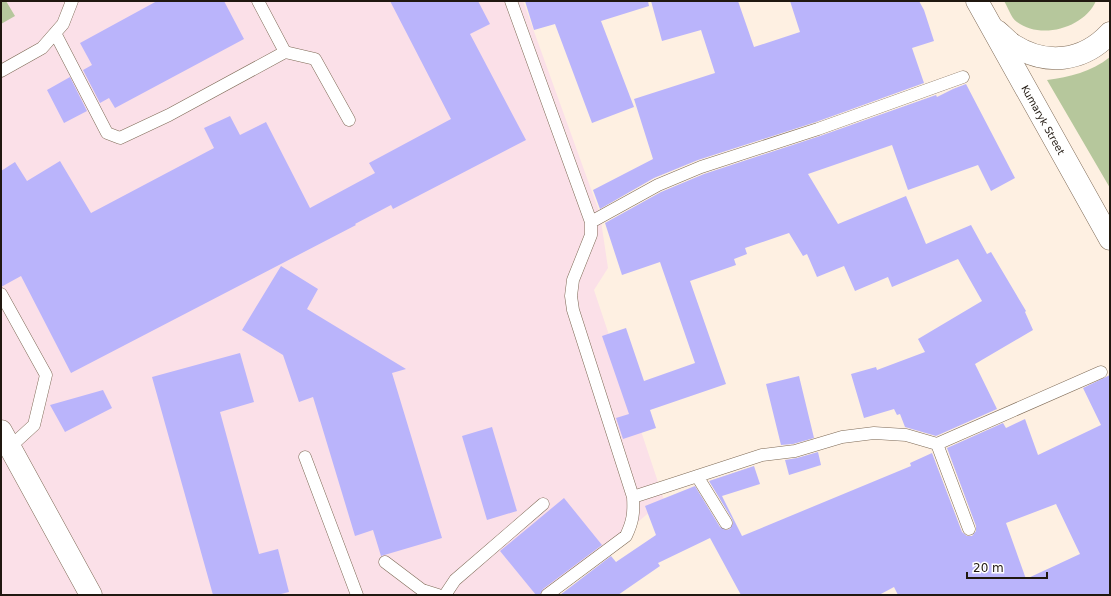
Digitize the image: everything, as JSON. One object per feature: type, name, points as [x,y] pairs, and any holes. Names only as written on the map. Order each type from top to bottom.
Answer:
[{"type":"main road","name":"Kumaryk Street","points":[[977,1],[1110,239]]},
{"type":"main road","points":[[990,24],[1013,45],[1036,55],[1052,59],[1065,58],[1079,54],[1092,48],[1110,33]]},
{"type":"main road","points":[[6,439],[91,595]]},
{"type":"lane","points":[[1,71],[42,48],[63,24],[72,1]]},
{"type":"lane","points":[[258,1],[285,52]]},
{"type":"lane","points":[[511,1],[591,222],[591,235],[573,280],[571,296],[573,310],[633,496],[634,510],[632,524],[626,536],[547,595]]},
{"type":"lane","points":[[56,33],[107,133],[120,138],[169,115],[285,52],[315,59],[349,120]]},
{"type":"lane","points":[[591,222],[658,185],[701,168],[818,129],[963,77]]},
{"type":"lane","points":[[1,294],[46,375],[34,425],[6,439]]},
{"type":"lane","points":[[633,496],[762,455],[795,451],[842,437],[874,433],[906,435],[938,444],[1101,372]]},
{"type":"lane","points":[[938,444],[969,529]]},
{"type":"lane","points":[[305,457],[358,595]]},
{"type":"lane","points":[[697,476],[726,523]]},
{"type":"lane","points":[[445,595],[455,580],[543,504]]},
{"type":"lane","points":[[385,562],[422,590],[438,595]]},
{"type":"shaded area","points":[[1,1],[523,1],[600,214],[608,268],[594,290],[664,500],[551,595],[1,595]]},
{"type":"green space","points":[[1,1],[6,1],[15,16],[1,24]]},
{"type":"green space","points":[[1004,1],[1096,1],[1082,18],[1072,24],[1061,28],[1038,30],[1017,22],[1011,15]]},
{"type":"green space","points":[[1110,57],[1110,188],[1047,80],[1080,73]]},
{"type":"building","points":[[157,1],[224,1],[244,39],[115,108],[109,98],[100,103],[83,70],[92,65],[80,43]]},
{"type":"building","points":[[390,1],[478,1],[490,24],[470,34],[526,140],[393,209],[391,205],[355,224],[356,225],[71,373],[21,276],[1,287],[1,171],[15,162],[27,181],[60,161],[91,213],[214,148],[204,128],[230,116],[240,135],[266,122],[310,208],[375,173],[369,163],[451,119]]},
{"type":"building","points":[[525,1],[648,1],[649,6],[601,21],[634,107],[592,123],[555,24],[534,30]]},
{"type":"building","points":[[651,1],[738,1],[754,47],[800,32],[790,1],[919,1],[924,10],[934,41],[912,48],[924,83],[816,122],[698,160],[654,178],[600,209],[593,190],[653,159],[634,99],[715,73],[701,30],[662,41]]},
{"type":"building","points":[[70,77],[87,111],[64,123],[47,90]]},
{"type":"building","points":[[966,84],[1015,178],[991,191],[978,165],[908,190],[892,145],[808,174],[838,224],[906,196],[926,244],[971,225],[987,254],[991,252],[1026,311],[1025,312],[1033,330],[975,364],[997,409],[936,436],[905,427],[900,414],[897,415],[894,409],[864,418],[851,374],[876,367],[877,370],[925,352],[918,339],[982,301],[958,259],[892,287],[888,277],[855,291],[844,266],[817,277],[807,254],[803,256],[789,233],[745,248],[747,254],[734,259],[736,265],[690,281],[726,384],[650,410],[656,428],[623,439],[616,418],[629,414],[602,336],[626,328],[644,381],[695,363],[660,262],[622,275],[605,223],[661,192],[704,174],[820,136],[936,95],[937,97]]},
{"type":"building","points":[[281,266],[318,289],[307,309],[406,369],[392,373],[442,538],[381,556],[373,530],[355,536],[313,397],[299,402],[283,355],[242,330]]},
{"type":"building","points":[[240,353],[254,402],[220,412],[259,554],[278,549],[289,592],[277,595],[213,595],[152,377]]},
{"type":"building","points":[[1110,375],[1110,595],[898,595],[894,587],[879,595],[741,595],[710,538],[658,563],[660,566],[618,595],[560,595],[611,556],[616,562],[656,535],[645,506],[695,486],[720,527],[726,530],[730,529],[733,523],[732,519],[709,481],[754,466],[760,484],[722,496],[742,536],[911,466],[910,463],[932,453],[962,532],[967,536],[972,536],[976,531],[976,526],[947,448],[1003,423],[1006,428],[1025,419],[1038,455],[1101,425],[1083,388]],"holes":[[[1056,504],[1080,554],[1026,579],[1006,523]]]},
{"type":"building","points":[[799,376],[814,438],[793,444],[781,445],[766,384]]},
{"type":"building","points":[[103,390],[112,408],[65,432],[50,405]]},
{"type":"building","points":[[492,427],[517,511],[487,520],[462,436]]},
{"type":"building","points":[[818,452],[821,465],[789,475],[785,460]]},
{"type":"building","points":[[564,498],[602,545],[543,589],[540,595],[536,595],[500,551]]}]
